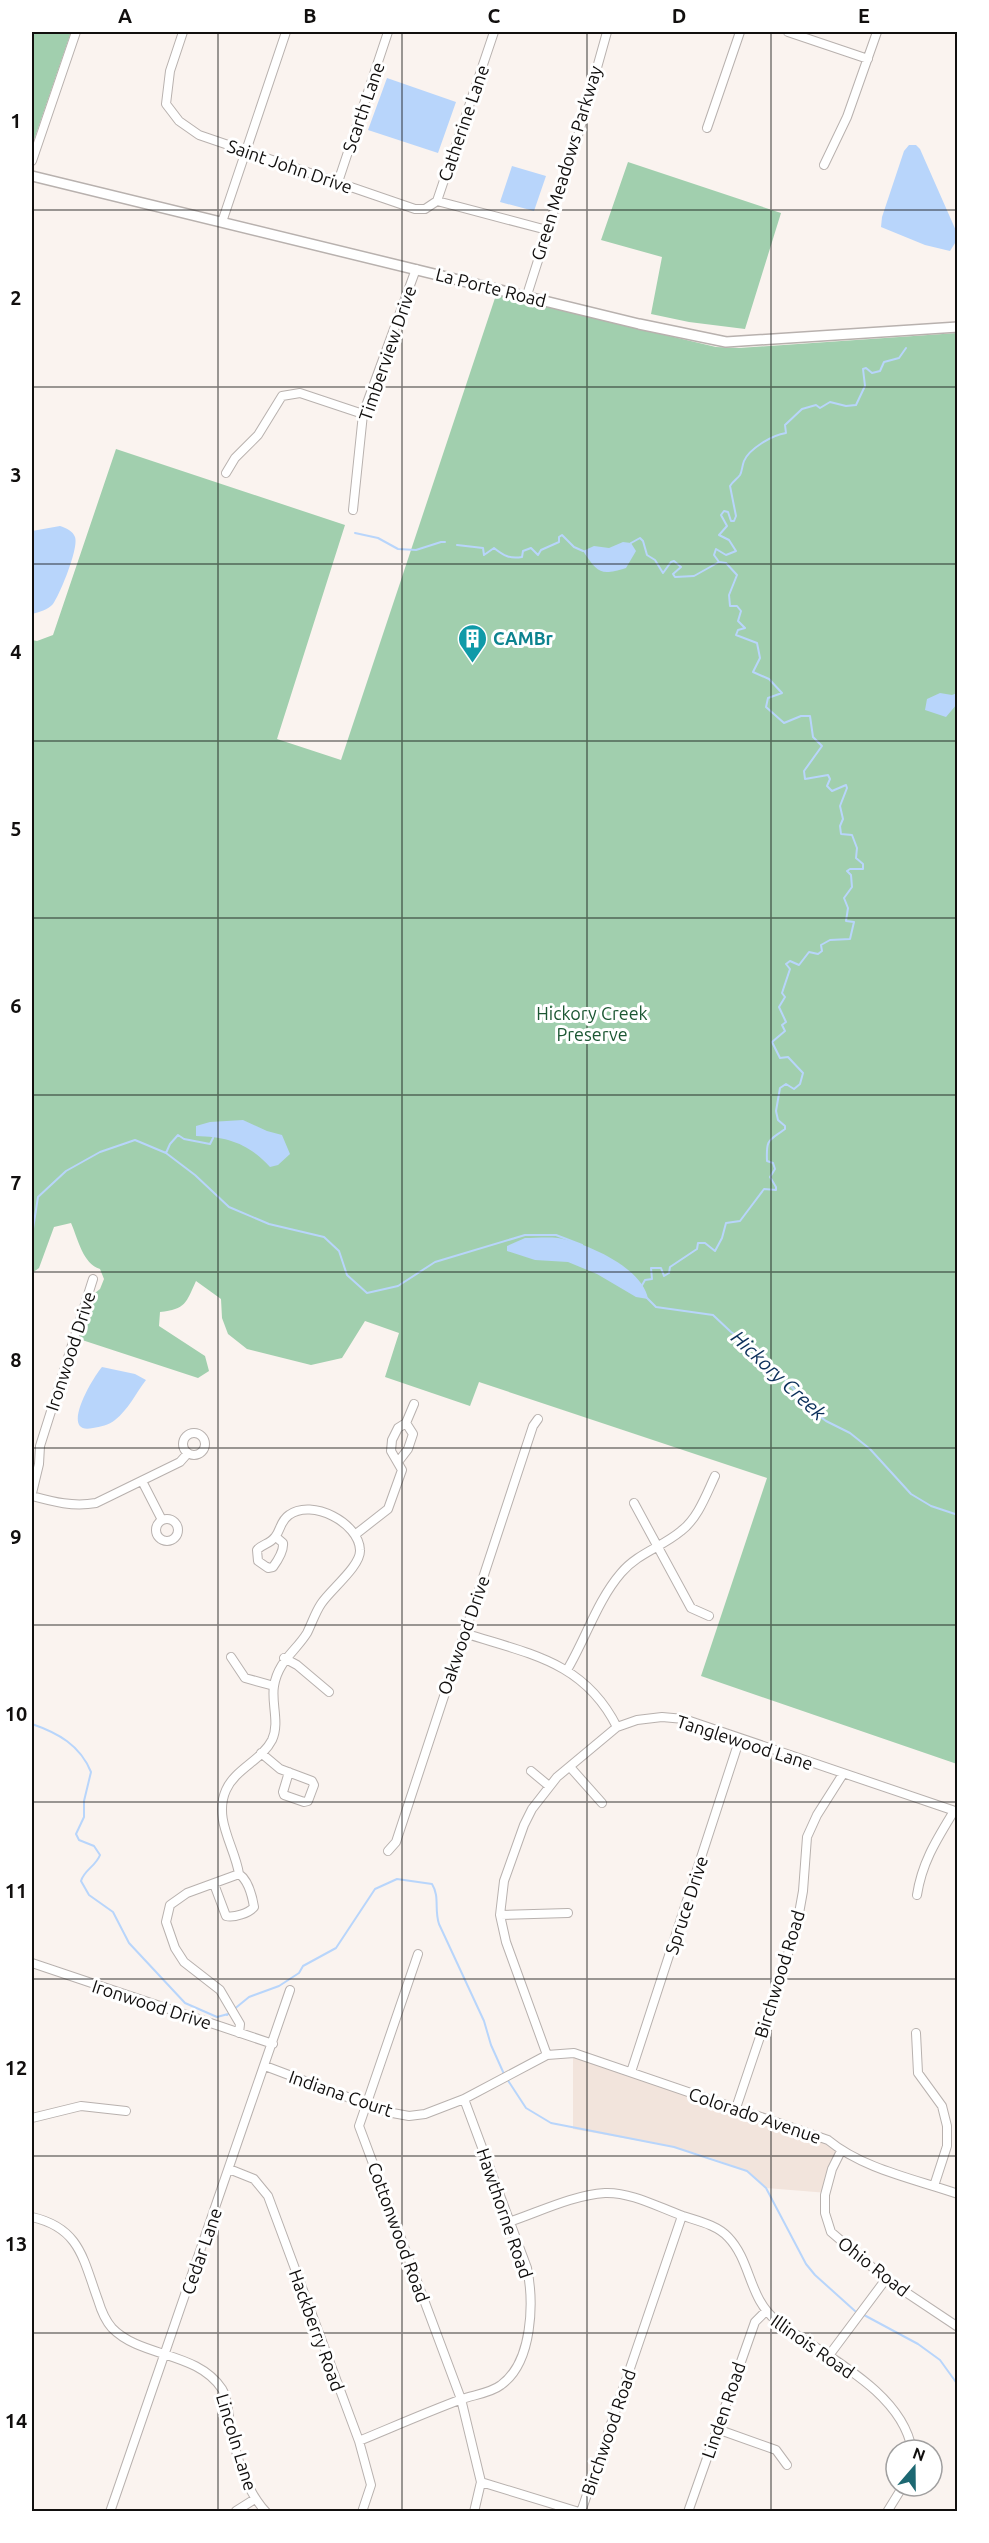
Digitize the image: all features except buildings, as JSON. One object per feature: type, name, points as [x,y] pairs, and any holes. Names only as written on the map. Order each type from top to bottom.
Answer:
[{"type":"street","points":[[32,161],[76,32]]},
{"type":"street","name":"Saint John Drive","points":[[183,32],[170,71],[166,104],[179,122],[199,135],[416,209],[425,209]]},
{"type":"street","points":[[222,222],[286,32]]},
{"type":"street","name":"Scarth Lane","points":[[338,182],[388,32]]},
{"type":"street","name":"Catherine Lane","points":[[425,209],[437,201],[494,32]]},
{"type":"street","name":"Green Meadows Parkway","points":[[527,295],[579,132],[607,32]]},
{"type":"street","points":[[707,128],[740,32]]},
{"type":"street","points":[[788,32],[868,59]]},
{"type":"street","points":[[824,165],[847,117],[877,32]]},
{"type":"street","name":"La Porte Road","points":[[32,176],[639,324],[726,342],[957,327]]},
{"type":"street","points":[[437,201],[547,230]]},
{"type":"street","name":"Timberview Drive","points":[[353,510],[363,414],[416,268]]},
{"type":"street","points":[[226,473],[235,458],[258,435],[282,396],[300,393],[363,414]]},
{"type":"street","name":"Ironwood Drive","points":[[32,1495],[39,1464],[40,1446],[93,1279]]},
{"type":"street","points":[[356,1534],[388,1509],[402,1470],[391,1451],[392,1440],[398,1428],[406,1423],[414,1404]]},
{"type":"street","name":"Oakwood Drive","points":[[388,1851],[396,1842],[533,1426],[538,1419]]},
{"type":"street","points":[[398,1462],[408,1449],[413,1434],[406,1423]]},
{"type":"street","points":[[32,1443],[40,1446]]},
{"type":"street","points":[[32,1495],[61,1504],[83,1505],[103,1500],[180,1461],[188,1453]]},
{"type":"street","points":[[567,1670],[608,1591],[630,1564],[681,1531],[699,1510],[715,1476]]},
{"type":"street","points":[[142,1481],[162,1520]]},
{"type":"street","points":[[634,1503],[691,1608],[709,1616]]},
{"type":"street","points":[[214,1884],[226,1916],[231,1917],[250,1911],[254,1905],[244,1878],[238,1874],[226,1836],[222,1811],[226,1790],[241,1770],[272,1741],[275,1728],[274,1686],[284,1659],[306,1634],[316,1611],[331,1590],[354,1567],[361,1551],[356,1534],[334,1517],[320,1511],[305,1510],[290,1514],[280,1524],[276,1537]]},
{"type":"street","points":[[464,1633],[543,1659],[567,1670],[595,1692],[617,1727]]},
{"type":"street","points":[[231,1657],[245,1678],[274,1686]]},
{"type":"street","points":[[284,1659],[297,1665],[329,1692]]},
{"type":"street","name":"Tanglewood Lane","points":[[547,2055],[506,1942],[500,1915],[504,1881],[532,1809],[549,1786],[617,1727],[637,1720],[662,1717],[684,1719],[956,1811]]},
{"type":"street","name":"Spruce Drive","points":[[631,2072],[740,1738]]},
{"type":"street","points":[[261,1753],[274,1765],[310,1779],[314,1783],[310,1799],[306,1802],[283,1794],[288,1772]]},
{"type":"street","points":[[570,1767],[602,1803]]},
{"type":"street","points":[[531,1771],[549,1786]]},
{"type":"street","name":"Birchwood Road","points":[[736,2108],[796,1930],[803,1891],[807,1838],[817,1815],[843,1774]]},
{"type":"street","points":[[917,1895],[920,1875],[928,1853],[956,1811]]},
{"type":"street","points":[[238,1874],[187,1893],[170,1905],[166,1922],[175,1948],[184,1962],[220,1990],[225,1997],[240,2024],[239,2033]]},
{"type":"street","points":[[500,1915],[568,1913]]},
{"type":"street","name":"Cottonwood Road","points":[[418,1954],[359,2126],[461,2399],[481,2482],[474,2511]]},
{"type":"street","name":"Ironwood Drive","points":[[32,1964],[273,2044]]},
{"type":"street","name":"Cedar Lane","points":[[110,2511],[291,1990]]},
{"type":"street","points":[[916,2033],[918,2073],[942,2106],[947,2126],[947,2145],[934,2186]]},
{"type":"street","name":"Colorado Avenue","points":[[547,2055],[574,2053],[631,2072],[828,2140],[841,2151],[866,2163],[957,2194]]},
{"type":"street","name":"Indiana Court","points":[[266,2066],[387,2112],[409,2116],[425,2114],[465,2099],[547,2055]]},
{"type":"street","name":"Hawthorne Road","points":[[359,2441],[461,2399],[501,2386],[515,2369],[525,2344],[531,2319],[531,2289],[527,2268],[465,2099]]},
{"type":"street","points":[[32,2118],[81,2106],[126,2111]]},
{"type":"street","name":"Ohio Road","points":[[841,2151],[832,2169],[825,2195],[825,2213],[831,2232],[886,2279],[957,2327]]},
{"type":"street","name":"Hackberry Road","points":[[229,2169],[254,2179],[268,2196],[359,2441],[371,2485],[362,2511]]},
{"type":"street","name":"Illinois Road","points":[[509,2222],[578,2198],[605,2193],[634,2197],[713,2226],[727,2236],[738,2251],[765,2312],[830,2354],[890,2404],[906,2426],[909,2438]]},
{"type":"street","name":"Birchwood Road","points":[[580,2511],[682,2216]]},
{"type":"street","name":"Lincoln Lane","points":[[32,2217],[46,2220],[62,2228],[73,2239],[88,2270],[104,2316],[110,2326],[122,2337],[212,2375],[224,2392],[236,2452],[255,2499],[266,2511]]},
{"type":"street","points":[[830,2354],[886,2279]]},
{"type":"street","name":"Linden Road","points":[[688,2511],[755,2322],[765,2312]]},
{"type":"street","points":[[717,2428],[776,2450],[787,2465]]},
{"type":"street","points":[[481,2482],[580,2511]]},
{"type":"street","points":[[887,2511],[895,2498]]},
{"type":"street","points":[[236,2511],[255,2499]]},
{"type":"shaded area","points":[[573,2056],[828,2141],[842,2154],[828,2193],[766,2188],[747,2171],[706,2156],[674,2147],[573,2129]]},
{"type":"green space","points":[[32,32],[71,32],[32,146]]},
{"type":"green space","points":[[628,162],[781,213],[745,329],[689,322],[651,314],[662,257],[601,240]]},
{"type":"green space","name":"Hickory Creek Preserve","points":[[496,295],[716,347],[739,348],[957,333],[957,1764],[701,1676],[767,1478],[479,1382],[470,1406],[385,1377],[399,1333],[365,1321],[342,1358],[311,1365],[247,1349],[228,1334],[222,1318],[221,1299],[196,1281],[184,1304],[175,1309],[160,1312],[159,1326],[205,1356],[209,1371],[198,1378],[79,1339],[95,1293],[100,1289],[104,1279],[100,1269],[89,1262],[85,1256],[71,1223],[54,1227],[39,1268],[32,1273],[32,640],[37,641],[53,635],[116,449],[345,525],[277,739],[341,760]]},
{"type":"water","points":[[387,78],[456,102],[438,153],[368,130]]},
{"type":"water","points":[[909,145],[916,145],[920,149],[957,233],[957,240],[950,251],[925,245],[881,227],[882,217],[904,151]]},
{"type":"water","points":[[512,166],[546,176],[534,211],[500,202]]},
{"type":"water","points":[[60,526],[71,531],[75,537],[72,560],[53,604],[32,614],[32,531]]},
{"type":"water","points":[[623,542],[631,543],[636,551],[626,568],[610,572],[596,568],[583,551],[594,546],[609,548]]},
{"type":"water","points":[[940,693],[952,695],[957,693],[957,704],[946,717],[925,710],[927,699]]},
{"type":"water","points":[[243,1120],[282,1135],[290,1154],[278,1165],[270,1167],[254,1152],[237,1143],[196,1136],[196,1126],[210,1122]]},
{"type":"water","points":[[525,1238],[558,1238],[598,1251],[625,1267],[636,1277],[648,1299],[636,1297],[597,1274],[568,1262],[535,1260],[507,1251],[507,1246]]},
{"type":"water","points":[[102,1367],[135,1374],[146,1380],[115,1420],[93,1428],[83,1428],[78,1423],[81,1404]]},
{"type":"waterway","points":[[719,562],[714,555],[716,549],[726,555],[736,551],[729,540],[719,535],[727,526],[721,515],[724,511],[728,512],[731,521],[734,521],[736,516],[730,486],[740,475],[747,456],[762,443],[786,433],[785,425],[802,409],[816,405],[820,408],[830,402],[846,406],[856,405],[865,386],[863,369],[866,368],[872,373],[880,371],[884,362],[899,358],[906,348]]},
{"type":"waterway","points":[[355,533],[378,538],[398,549],[416,550],[445,542]]},
{"type":"waterway","points":[[457,545],[483,548],[484,555],[494,548],[507,556],[518,558],[522,557],[523,551],[531,548],[538,555],[541,550],[559,542],[559,537],[562,535],[574,547],[583,551]]},
{"type":"waterway","points":[[631,543],[640,538],[647,555],[655,560],[663,573],[674,561],[681,567],[673,574],[675,577],[694,576],[719,562],[726,563],[737,575],[729,595],[730,606],[737,606],[741,611],[738,621],[745,628],[738,630],[736,635],[757,643],[760,658],[753,672],[769,679],[782,693],[768,698],[766,707],[784,723],[801,716],[810,716],[813,737],[822,746],[804,771],[805,779],[828,775],[830,779],[827,786],[832,791],[846,785],[840,806],[843,819],[840,826],[841,834],[852,835],[857,848],[856,858],[863,864],[863,869],[847,871],[851,875],[852,887],[844,898],[848,908],[846,921],[854,922],[850,939],[830,940],[821,945],[822,951],[818,954],[809,952],[799,965],[790,961],[786,964],[790,969],[782,993],[785,997],[779,1007],[786,1022],[782,1025],[785,1031],[772,1042],[780,1058],[788,1057],[803,1073],[800,1084],[794,1089],[786,1084],[780,1088],[776,1111],[778,1120],[785,1126],[785,1129],[772,1138],[767,1148],[767,1161],[773,1163],[775,1169],[770,1177],[776,1190],[764,1189],[740,1221],[726,1223],[715,1251],[705,1243],[698,1243],[697,1249],[670,1267],[669,1273],[664,1276],[661,1268],[651,1268],[652,1279],[645,1280],[641,1287]]},
{"type":"waterway","points":[[166,1153],[178,1135],[184,1139],[210,1144],[213,1138]]},
{"type":"waterway","name":"Hickory Creek","points":[[32,1235],[38,1197],[66,1171],[100,1152],[135,1140],[166,1153],[195,1175],[229,1207],[269,1224],[324,1237],[339,1251],[347,1275],[367,1293],[398,1286],[435,1262],[525,1235],[556,1235],[582,1245]]},
{"type":"waterway","name":"Hickory Creek","points":[[646,1297],[656,1307],[713,1315],[731,1332],[761,1352],[813,1411],[826,1421],[850,1433],[870,1449],[911,1494],[931,1506],[958,1515]]},
{"type":"waterway","points":[[32,1724],[67,1741],[81,1754],[91,1772],[84,1801],[84,1817],[76,1834],[79,1840],[94,1846],[100,1855],[81,1881],[89,1895],[113,1912],[129,1943],[185,2003],[217,2017],[228,2014]]},
{"type":"waterway","points":[[227,2015],[249,1997],[279,1986],[299,1973],[303,1966],[336,1948],[375,1889],[397,1879],[432,1884],[436,1894],[439,1924],[484,2021],[491,2045],[504,2074]]},
{"type":"waterway","points":[[507,2079],[526,2108],[551,2123],[674,2147],[747,2171],[766,2188],[806,2264],[855,2311]]},
{"type":"waterway","points":[[864,2315],[918,2344],[940,2360],[958,2385]]},
{"type":"place","name":"CAMBr","points":[[472,664]]}]
